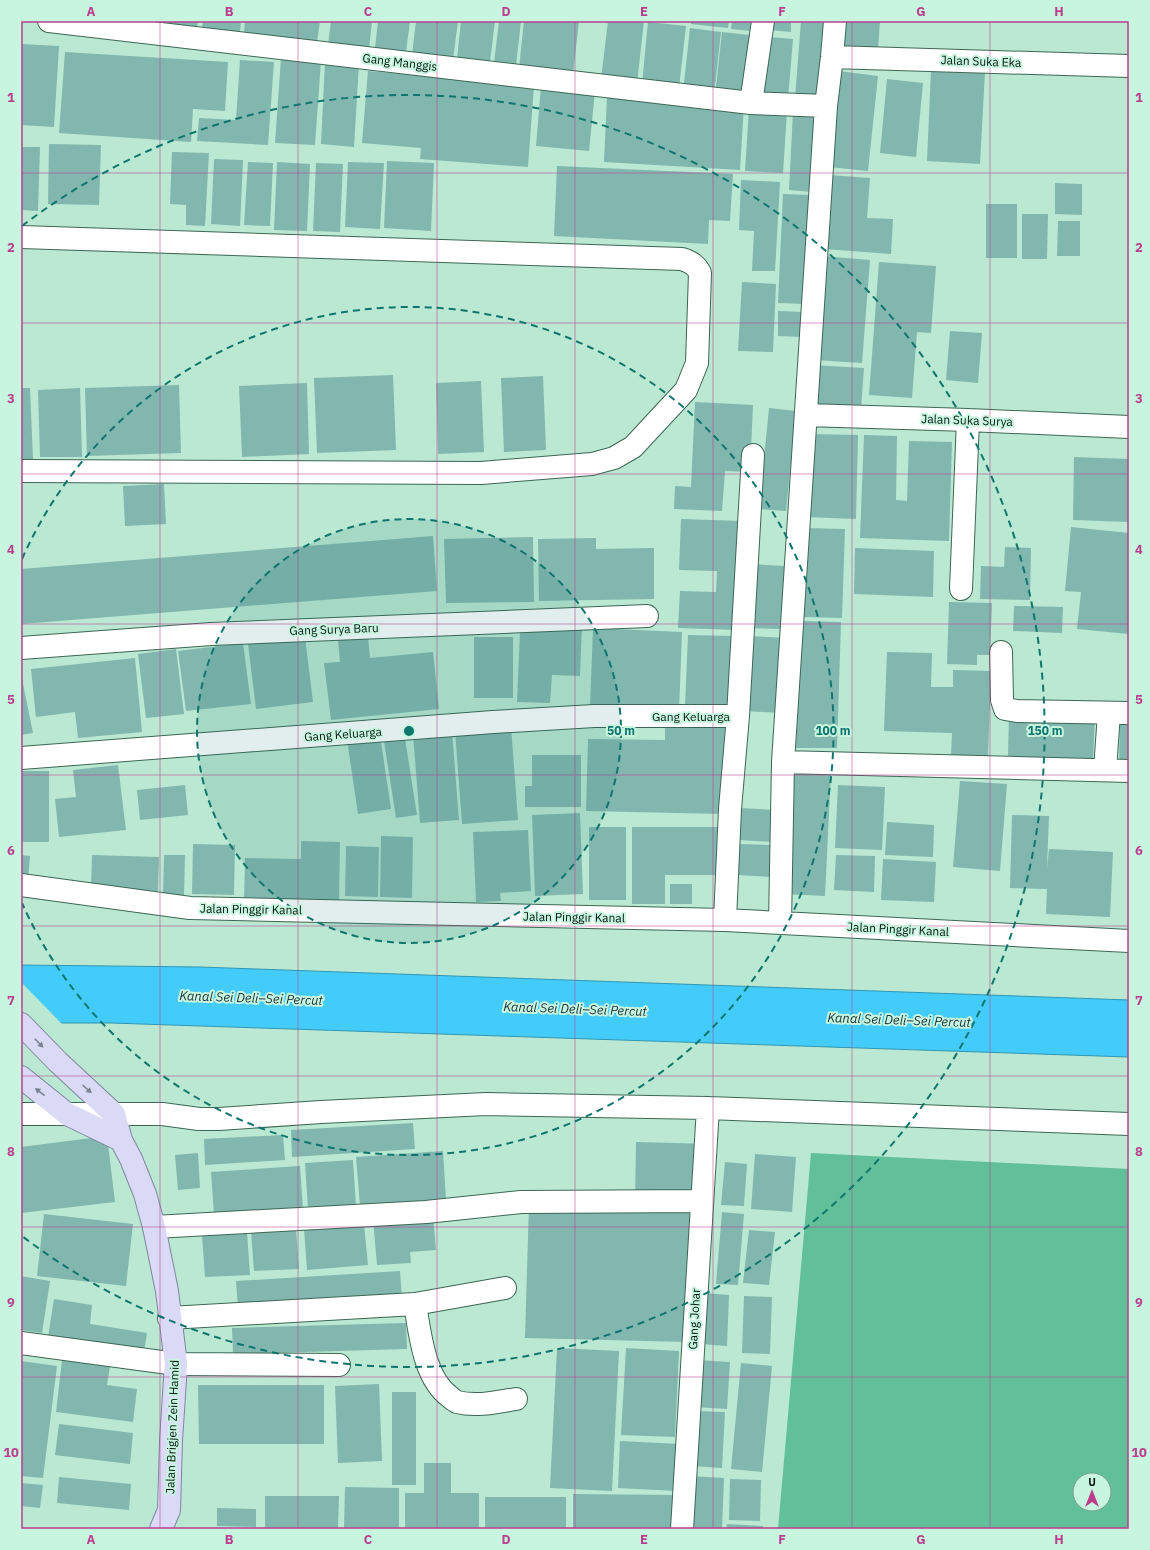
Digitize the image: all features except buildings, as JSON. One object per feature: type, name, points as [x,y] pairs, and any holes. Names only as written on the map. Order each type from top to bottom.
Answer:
[{"type":"main road","points":[[21,1024],[58,1062],[114,1114]]},
{"type":"main road","points":[[21,1077],[67,1114],[121,1140]]},
{"type":"main road","name":"Jalan Brigjen Zein Hamid","points":[[114,1114],[121,1140],[131,1159],[145,1194],[154,1227],[167,1291],[169,1318],[176,1364],[171,1441],[169,1510],[161,1529]]},
{"type":"street","name":"Gang Manggis","points":[[49,21],[752,103],[826,106]]},
{"type":"street","points":[[752,103],[763,21]]},
{"type":"street","points":[[780,923],[782,762],[826,106],[835,21]]},
{"type":"street","name":"Jalan Suka Eka","points":[[832,57],[1129,66]]},
{"type":"street","points":[[21,237],[682,259],[697,267],[700,273],[697,363],[686,390],[633,447],[614,458],[592,464],[481,473],[21,471]]},
{"type":"street","name":"Jalan Suka Surya","points":[[806,415],[1129,427]]},
{"type":"street","points":[[961,589],[968,420]]},
{"type":"street","points":[[725,920],[730,809],[738,716],[753,455]]},
{"type":"street","name":"Gang Surya Baru","points":[[21,648],[211,634],[647,616]]},
{"type":"street","points":[[1000,652],[1002,700],[1005,709],[1017,711],[1119,713],[1105,770]]},
{"type":"street","name":"Gang Keluarga","points":[[21,758],[579,717],[738,716]]},
{"type":"street","points":[[782,762],[1129,770]]},
{"type":"street","name":"Jalan Pinggir Kanal","points":[[21,886],[190,908],[725,920],[1129,941]]},
{"type":"street","points":[[21,1114],[162,1114],[199,1119],[219,1119],[321,1112],[486,1104],[708,1108],[1129,1124]]},
{"type":"street","name":"Gang Johar","points":[[682,1529],[701,1201],[708,1108]]},
{"type":"street","points":[[154,1227],[426,1212],[521,1202],[701,1201]]},
{"type":"street","points":[[169,1318],[415,1304],[505,1288]]},
{"type":"street","points":[[415,1304],[419,1330],[427,1362],[441,1390],[456,1402],[480,1404],[516,1399]]},
{"type":"street","points":[[21,1343],[176,1364],[339,1365]]},
{"type":"green space","points":[[811,1153],[1129,1169],[1129,1529],[778,1529]]},
{"type":"water","name":"Kanal Sei Deli–Sei Percut","points":[[21,965],[200,967],[1129,1000],[1129,1057],[111,1023],[21,1023]]},
{"type":"pier","points":[[21,982],[63,1025],[21,1025]]}]
